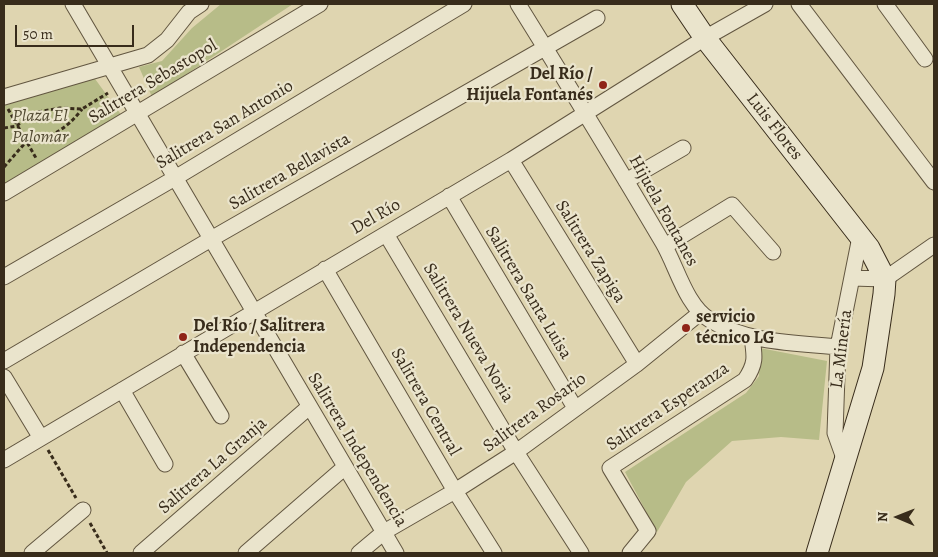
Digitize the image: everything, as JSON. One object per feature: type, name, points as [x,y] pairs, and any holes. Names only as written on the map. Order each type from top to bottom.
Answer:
[{"type":"main road","name":"Luis Flores","points":[[682,4],[705,38],[864,242]]},
{"type":"main road","name":"La Minería","points":[[816,553],[873,368],[883,302],[884,279],[864,242]]},
{"type":"street","name":"Salitrera Independencia","points":[[73,4],[396,553]]},
{"type":"street","name":"Salitrera Sebastopol","points":[[4,193],[320,4]]},
{"type":"street","name":"Salitrera San Antonio","points":[[4,277],[175,178],[464,4]]},
{"type":"street","name":"Hijuela Fontanes","points":[[518,4],[665,246],[687,292],[700,313],[711,321],[752,338],[838,347]]},
{"type":"street","name":"Del Río","points":[[4,460],[325,268],[511,160],[705,38],[766,4]]},
{"type":"street","points":[[799,4],[934,182]]},
{"type":"street","points":[[885,4],[925,58]]},
{"type":"street","points":[[4,98],[148,55],[167,40],[190,7]]},
{"type":"street","name":"Salitrera Bellavista","points":[[4,361],[211,239],[597,18]]},
{"type":"street","points":[[626,181],[683,148]]},
{"type":"street","name":"Salitrera Zapiga","points":[[511,160],[637,364]]},
{"type":"street","name":"Salitrera Santa Luisa","points":[[449,196],[575,408]]},
{"type":"street","points":[[665,246],[732,206],[773,252]]},
{"type":"street","name":"Salitrera Nueva Noria","points":[[386,234],[516,452],[581,553]]},
{"type":"street","name":"La Minería","points":[[845,461],[835,433],[838,347],[852,278],[864,242]]},
{"type":"street","points":[[852,278],[884,279],[934,245]]},
{"type":"street","name":"Salitrera Central","points":[[325,268],[455,491],[494,553]]},
{"type":"street","name":"Salitrera Rosario","points":[[359,553],[384,532],[455,491],[516,452],[637,364],[700,313]]},
{"type":"street","name":"Salitrera Esperanza","points":[[630,553],[648,531],[610,468],[745,380],[754,363],[752,338]]},
{"type":"street","points":[[183,353],[221,416]]},
{"type":"street","points":[[4,377],[41,438]]},
{"type":"street","points":[[122,390],[165,464]]},
{"type":"street","name":"Salitrera La Granja","points":[[140,553],[309,407]]},
{"type":"street","points":[[246,553],[345,467]]},
{"type":"street","points":[[32,553],[83,510]]},
{"type":"path","points":[[4,167],[26,142],[42,140],[63,129],[82,108],[121,85]]},
{"type":"path","points":[[4,98],[17,126],[43,169]]},
{"type":"path","points":[[4,128],[17,126],[25,118],[38,112],[60,108],[82,108]]},
{"type":"green space","points":[[221,4],[293,4],[152,97],[139,67],[162,61],[192,28]]},
{"type":"green space","name":"Plaza El Palomar","points":[[90,72],[125,120],[4,190],[4,104]]},
{"type":"green space","points":[[760,348],[827,361],[819,440],[781,437],[732,441],[686,482],[657,532],[625,472],[746,393],[759,376]]},
{"type":"place","name":"Del Río / Hijuela Fontanés","points":[[603,85]]},
{"type":"place","name":"servicio técnico LG","points":[[686,328]]},
{"type":"place","name":"Del Río / Salitrera Independencia","points":[[183,337]]}]
